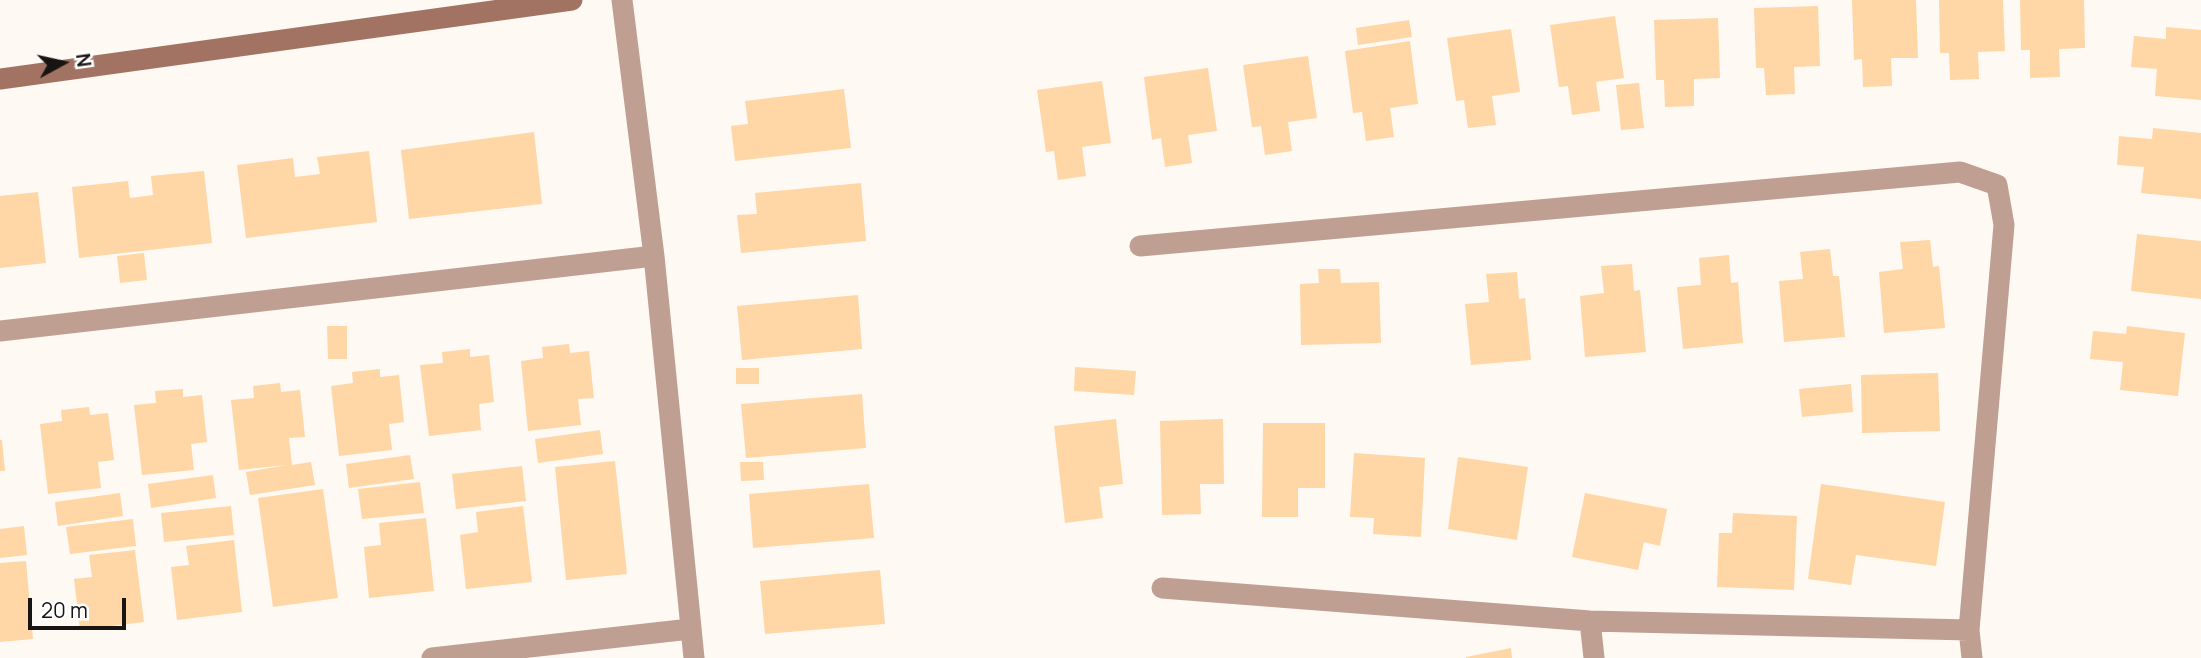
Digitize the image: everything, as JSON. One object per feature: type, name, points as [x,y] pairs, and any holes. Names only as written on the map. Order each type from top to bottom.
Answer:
[{"type":"street","points":[[0,79],[572,0]]},
{"type":"street","points":[[622,0],[654,256],[694,658]]},
{"type":"street","points":[[1140,246],[1961,172],[1997,185],[2004,225],[1969,630],[1972,658]]},
{"type":"street","points":[[0,331],[654,256]]},
{"type":"street","points":[[1162,588],[1590,621],[1969,630]]},
{"type":"street","points":[[1590,621],[1594,658]]},
{"type":"street","points":[[432,658],[690,629]]},
{"type":"building","points":[[1852,0],[1916,0],[1918,58],[1891,58],[1892,86],[1863,87],[1862,59],[1854,60]]},
{"type":"building","points":[[1939,0],[2003,0],[2005,51],[1978,52],[1979,79],[1950,80],[1949,53],[1940,53]]},
{"type":"building","points":[[2020,0],[2084,0],[2085,48],[2059,49],[2060,77],[2030,78],[2030,50],[2021,50]]},
{"type":"building","points":[[1818,6],[1820,66],[1794,67],[1795,94],[1766,95],[1764,68],[1756,68],[1754,8]]},
{"type":"building","points":[[1615,16],[1624,78],[1596,82],[1600,111],[1572,115],[1568,86],[1559,87],[1550,25]]},
{"type":"building","points":[[1718,18],[1720,78],[1694,79],[1694,106],[1665,107],[1664,80],[1656,80],[1654,20]]},
{"type":"building","points":[[1409,20],[1412,37],[1358,45],[1356,28]]},
{"type":"building","points":[[2166,27],[2201,30],[2201,100],[2155,96],[2157,69],[2131,67],[2134,36],[2166,39]]},
{"type":"building","points":[[1511,29],[1520,92],[1492,96],[1496,125],[1468,128],[1464,100],[1456,101],[1447,38]]},
{"type":"building","points":[[1410,41],[1418,104],[1390,108],[1394,137],[1366,141],[1362,112],[1353,113],[1345,51]]},
{"type":"building","points":[[1308,56],[1317,118],[1288,122],[1292,151],[1265,155],[1261,126],[1252,127],[1243,65]]},
{"type":"building","points":[[1208,68],[1217,131],[1188,135],[1192,163],[1165,167],[1161,138],[1152,140],[1144,77]]},
{"type":"building","points":[[1102,81],[1111,143],[1082,147],[1086,176],[1058,180],[1054,151],[1046,152],[1037,90]]},
{"type":"building","points":[[1639,83],[1644,128],[1621,130],[1616,85]]},
{"type":"building","points":[[844,89],[851,148],[735,161],[731,126],[748,124],[745,101]]},
{"type":"building","points":[[2153,128],[2201,133],[2201,199],[2141,193],[2144,167],[2117,165],[2119,136],[2152,139]]},
{"type":"building","points":[[534,132],[542,204],[409,219],[401,150]]},
{"type":"building","points":[[369,151],[377,222],[246,238],[237,165],[293,158],[295,177],[320,174],[317,157]]},
{"type":"building","points":[[204,171],[212,243],[79,258],[72,187],[128,181],[130,198],[153,195],[151,176]]},
{"type":"building","points":[[861,183],[866,241],[741,253],[737,215],[757,214],[755,193]]},
{"type":"building","points":[[38,192],[46,263],[0,268],[0,196]]},
{"type":"building","points":[[2137,234],[2201,241],[2201,299],[2131,291]]},
{"type":"building","points":[[1930,240],[1933,267],[1939,266],[1945,328],[1884,333],[1879,272],[1903,269],[1900,242]]},
{"type":"building","points":[[1830,249],[1833,276],[1839,276],[1845,337],[1784,342],[1779,281],[1803,279],[1800,252]]},
{"type":"building","points":[[144,253],[147,280],[120,283],[117,256]]},
{"type":"building","points":[[1729,255],[1731,283],[1738,282],[1743,343],[1683,349],[1677,287],[1701,285],[1699,258]]},
{"type":"building","points":[[1632,264],[1634,291],[1640,290],[1646,352],[1585,357],[1580,296],[1604,293],[1601,266]]},
{"type":"building","points":[[1318,269],[1340,269],[1341,283],[1379,282],[1381,343],[1301,345],[1300,284],[1319,283]]},
{"type":"building","points":[[1517,272],[1519,299],[1525,298],[1531,360],[1471,365],[1465,304],[1489,302],[1486,274]]},
{"type":"building","points":[[858,295],[862,349],[742,360],[737,306]]},
{"type":"building","points":[[327,326],[347,326],[347,359],[328,359]]},
{"type":"building","points":[[2127,326],[2185,333],[2178,396],[2120,390],[2123,362],[2090,359],[2093,331],[2126,334]]},
{"type":"building","points":[[569,344],[570,353],[589,351],[594,398],[578,399],[581,425],[528,431],[521,361],[543,358],[542,347]]},
{"type":"building","points":[[470,349],[470,357],[489,355],[494,402],[479,404],[481,430],[429,436],[420,365],[443,363],[442,352]]},
{"type":"building","points":[[1075,367],[1136,371],[1134,395],[1074,391]]},
{"type":"building","points":[[736,368],[759,368],[759,384],[736,384]]},
{"type":"building","points":[[380,369],[380,377],[399,375],[404,422],[389,424],[392,450],[339,456],[331,386],[353,383],[352,372]]},
{"type":"building","points":[[1938,373],[1940,431],[1862,433],[1861,375]]},
{"type":"building","points":[[280,383],[281,392],[300,390],[305,437],[289,438],[292,465],[311,462],[315,485],[250,495],[246,472],[287,465],[239,470],[231,400],[254,398],[253,386]]},
{"type":"building","points":[[1851,384],[1853,412],[1802,417],[1799,389]]},
{"type":"building","points":[[183,389],[183,397],[202,395],[207,442],[191,444],[194,470],[142,475],[134,405],[156,403],[155,391]]},
{"type":"building","points":[[862,394],[866,448],[746,458],[741,404]]},
{"type":"building","points":[[89,407],[90,415],[108,413],[114,460],[98,462],[101,488],[48,494],[40,424],[62,421],[61,410]]},
{"type":"building","points":[[1116,419],[1123,484],[1099,487],[1103,518],[1065,523],[1054,426]]},
{"type":"building","points":[[1223,419],[1224,484],[1200,484],[1201,514],[1162,515],[1160,421]]},
{"type":"building","points":[[1263,423],[1325,423],[1325,488],[1298,488],[1298,517],[1262,517]]},
{"type":"building","points":[[600,430],[603,454],[538,463],[535,439]]},
{"type":"building","points":[[2,440],[5,471],[0,471]]},
{"type":"building","points":[[1354,453],[1425,458],[1421,537],[1373,534],[1374,518],[1350,517]]},
{"type":"building","points":[[410,455],[414,479],[349,488],[346,464]]},
{"type":"building","points":[[1458,457],[1528,467],[1517,540],[1448,529]]},
{"type":"building","points":[[615,461],[627,574],[566,580],[555,467]]},
{"type":"building","points":[[740,462],[763,462],[764,480],[741,481]]},
{"type":"building","points":[[522,466],[526,501],[456,509],[452,474]]},
{"type":"building","points":[[213,475],[216,498],[151,508],[148,484]]},
{"type":"building","points":[[420,482],[424,513],[362,519],[358,489]]},
{"type":"building","points":[[869,484],[874,538],[753,548],[749,494]]},
{"type":"building","points":[[1821,484],[1945,502],[1936,566],[1856,555],[1851,585],[1808,579]]},
{"type":"building","points":[[323,489],[338,598],[273,607],[258,498]]},
{"type":"building","points":[[120,493],[123,516],[58,526],[55,502]]},
{"type":"building","points":[[1585,493],[1667,509],[1660,546],[1644,542],[1638,570],[1572,557]]},
{"type":"building","points":[[231,506],[234,535],[164,542],[161,513]]},
{"type":"building","points":[[523,506],[532,582],[466,589],[460,535],[478,532],[476,512]]},
{"type":"building","points":[[1733,513],[1797,516],[1794,590],[1717,587],[1719,533],[1732,533]]},
{"type":"building","points":[[426,518],[434,591],[369,598],[364,547],[381,545],[379,523]]},
{"type":"building","points":[[133,519],[136,546],[70,554],[66,527]]},
{"type":"building","points":[[24,526],[27,555],[0,558],[0,529]]},
{"type":"building","points":[[234,540],[242,612],[177,620],[171,567],[189,565],[186,546]]},
{"type":"building","points":[[135,550],[144,622],[80,630],[74,579],[92,577],[89,555]]},
{"type":"building","points":[[26,561],[33,639],[0,642],[0,563]]},
{"type":"building","points":[[880,570],[885,624],[765,634],[760,581]]},
{"type":"building","points":[[1511,648],[1512,658],[1466,658],[1466,657]]}]
